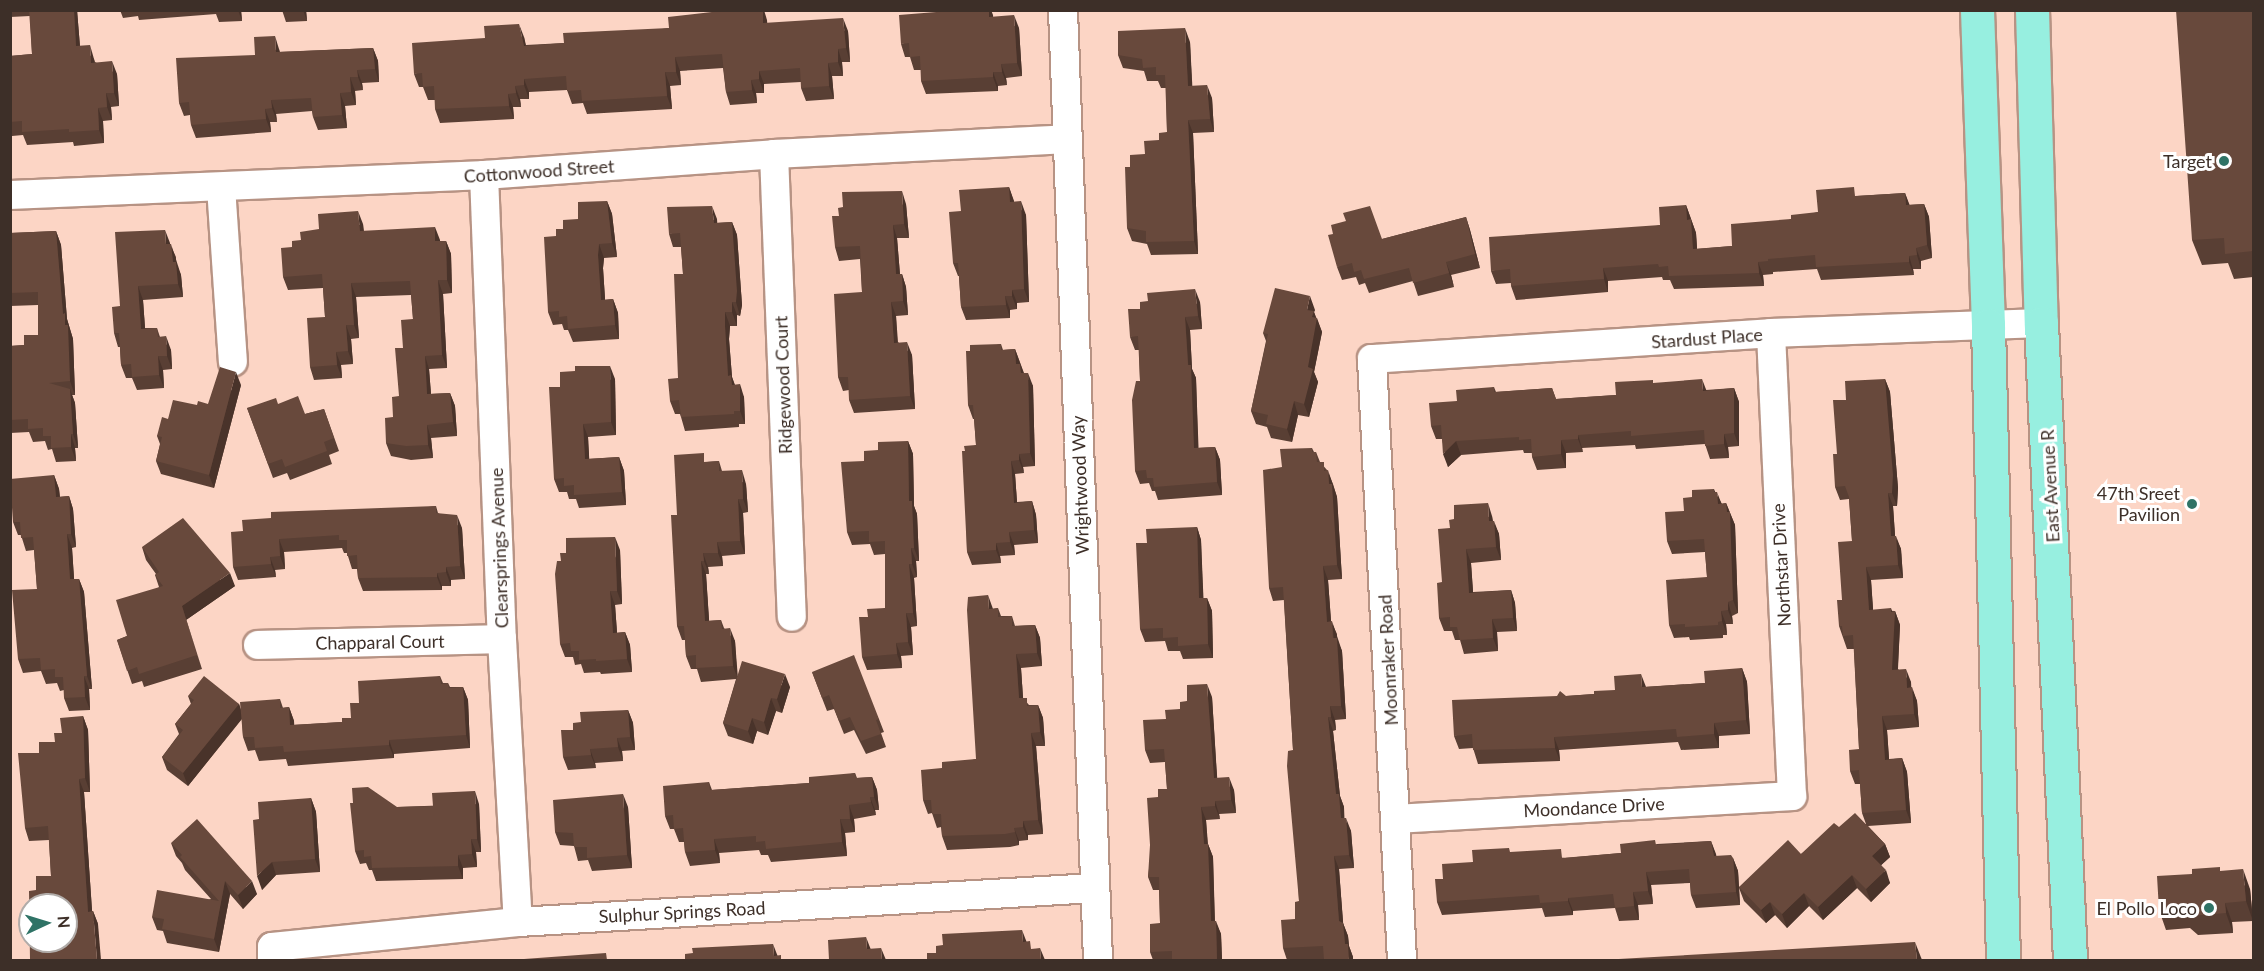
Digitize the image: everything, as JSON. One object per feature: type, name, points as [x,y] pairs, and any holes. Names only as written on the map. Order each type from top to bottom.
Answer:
[{"type":"main road","points":[[1977,10],[1988,325],[2003,960]]},
{"type":"main road","name":"East Avenue R","points":[[2032,10],[2042,323],[2070,960]]},
{"type":"street","name":"Wrightwood Way","points":[[1063,10],[1098,960]]},
{"type":"street","name":"Cottonwood Street","points":[[10,195],[220,188],[484,175],[774,154],[1068,139]]},
{"type":"street","name":"Ridgewood Court","points":[[774,154],[792,617]]},
{"type":"street","name":"Clearsprings Avenue","points":[[484,175],[502,639],[518,922]]},
{"type":"street","points":[[220,188],[233,362]]},
{"type":"street","name":"Stardust Place","points":[[1372,360],[1771,333],[2042,323]]},
{"type":"street","name":"Northstar Drive","points":[[1771,333],[1792,796]]},
{"type":"street","name":"Moonraker Road","points":[[1372,360],[1402,960]]},
{"type":"street","name":"Chapparal Court","points":[[258,645],[502,639]]},
{"type":"street","name":"Moondance Drive","points":[[1396,819],[1792,796]]},
{"type":"street","name":"Sulphur Springs Road","points":[[272,954],[518,922],[1094,888]]},
{"type":"building","points":[[29,10],[74,10],[76,46],[90,45],[91,63],[112,61],[114,93],[106,93],[107,107],[98,108],[99,130],[22,132],[22,121],[10,122],[10,56],[32,54]]},
{"type":"building","points":[[729,10],[763,10],[763,23],[843,18],[846,48],[838,49],[838,62],[828,63],[829,86],[801,88],[800,68],[759,71],[759,79],[751,80],[752,90],[726,92],[722,54],[675,57],[676,72],[665,72],[667,96],[582,101],[581,90],[567,91],[566,76],[524,79],[524,85],[515,86],[516,93],[508,94],[509,106],[435,109],[434,86],[423,87],[422,73],[414,74],[412,43],[485,38],[484,26],[519,24],[524,46],[564,43],[563,33],[669,28],[668,17]]},
{"type":"building","points":[[989,10],[989,17],[1014,15],[1017,63],[1001,64],[1002,72],[993,72],[993,77],[921,81],[920,56],[910,57],[909,43],[901,44],[899,15]]},
{"type":"building","name":"Target","points":[[2176,10],[2253,10],[2253,251],[2225,254],[2224,238],[2192,240]]},
{"type":"building","points":[[1185,28],[1188,86],[1207,85],[1210,119],[1188,120],[1194,241],[1146,242],[1146,231],[1127,228],[1125,167],[1130,167],[1130,155],[1145,154],[1144,141],[1159,140],[1159,133],[1167,132],[1165,75],[1156,75],[1156,67],[1143,68],[1142,59],[1118,55],[1118,31]]},
{"type":"building","points":[[275,36],[276,52],[373,48],[375,69],[357,70],[358,77],[350,77],[351,92],[340,93],[342,115],[313,117],[311,98],[271,100],[272,108],[265,109],[266,119],[191,125],[189,102],[179,103],[176,58],[255,55],[254,37]]},
{"type":"building","points":[[1009,187],[1010,202],[1021,201],[1024,289],[1012,290],[1012,296],[1005,296],[1006,305],[961,307],[958,263],[953,263],[949,212],[961,211],[959,190]]},
{"type":"building","points":[[1854,187],[1855,196],[1905,193],[1906,205],[1924,204],[1927,245],[1916,248],[1917,255],[1909,256],[1909,262],[1816,267],[1815,255],[1758,262],[1759,273],[1669,276],[1668,266],[1659,267],[1658,264],[1603,268],[1604,279],[1511,286],[1510,269],[1491,271],[1489,237],[1660,225],[1659,207],[1686,205],[1687,220],[1691,219],[1693,249],[1732,246],[1731,224],[1791,219],[1791,215],[1818,212],[1816,190]]},
{"type":"building","points":[[902,191],[904,224],[893,225],[896,274],[902,274],[903,301],[891,302],[894,343],[907,342],[910,396],[849,400],[848,377],[838,377],[834,294],[862,292],[860,246],[835,247],[832,216],[839,216],[838,208],[843,207],[842,192]]},
{"type":"building","points":[[607,201],[612,243],[599,244],[598,255],[601,300],[613,299],[615,325],[568,329],[567,316],[559,317],[559,311],[548,312],[544,237],[556,236],[556,229],[563,229],[563,220],[578,219],[578,202]]},
{"type":"building","points":[[712,206],[714,223],[732,222],[737,291],[736,302],[732,302],[732,312],[725,312],[725,326],[728,376],[731,375],[732,385],[740,384],[740,411],[734,411],[734,414],[681,417],[679,400],[670,401],[668,379],[678,378],[674,274],[683,274],[680,233],[669,234],[667,207]]},
{"type":"building","points":[[1370,206],[1382,239],[1466,217],[1475,254],[1446,262],[1449,273],[1413,283],[1409,268],[1364,279],[1361,270],[1354,272],[1352,263],[1337,267],[1328,235],[1333,234],[1331,225],[1346,221],[1343,213]]},
{"type":"building","points":[[358,211],[360,231],[435,227],[435,241],[446,241],[447,280],[438,280],[442,355],[425,356],[427,394],[450,393],[453,422],[427,425],[428,445],[406,446],[386,443],[385,418],[393,417],[392,397],[399,396],[395,348],[403,348],[401,320],[413,319],[410,281],[351,283],[354,325],[346,325],[348,351],[336,352],[337,365],[310,367],[307,318],[325,317],[322,274],[283,277],[281,248],[292,247],[292,241],[301,240],[300,232],[319,229],[318,214]]},
{"type":"building","points":[[165,230],[166,244],[171,244],[173,262],[176,262],[178,284],[138,286],[141,329],[157,328],[158,337],[166,336],[167,356],[158,356],[159,375],[132,377],[131,364],[121,365],[119,333],[114,333],[112,307],[120,306],[115,232]]},
{"type":"building","points":[[56,231],[63,314],[65,313],[65,325],[68,325],[70,381],[49,383],[70,389],[73,434],[71,434],[71,447],[51,448],[51,436],[43,436],[43,428],[28,429],[28,419],[10,420],[10,346],[24,345],[24,335],[38,335],[38,292],[10,293],[10,233]]},
{"type":"building","points":[[1275,288],[1310,296],[1307,310],[1314,311],[1312,317],[1317,318],[1308,367],[1313,369],[1304,404],[1294,401],[1287,429],[1266,424],[1268,415],[1251,411],[1268,334],[1263,333]]},
{"type":"building","points":[[1195,289],[1198,316],[1185,317],[1188,365],[1191,365],[1194,448],[1215,447],[1217,482],[1154,487],[1153,478],[1147,478],[1146,470],[1135,471],[1132,400],[1136,381],[1140,381],[1138,336],[1130,337],[1128,309],[1140,309],[1140,302],[1148,301],[1147,293]]},
{"type":"building","points":[[1001,344],[1001,350],[1015,349],[1016,364],[1020,364],[1021,373],[1028,373],[1030,453],[1019,454],[1019,460],[1011,461],[1014,503],[1032,501],[1034,530],[1009,532],[1010,542],[996,543],[996,550],[967,552],[962,451],[965,451],[964,446],[976,445],[973,405],[968,405],[966,351],[970,351],[970,345]]},
{"type":"building","points":[[575,366],[610,366],[611,422],[583,424],[585,459],[619,457],[622,492],[574,495],[574,485],[564,486],[564,478],[554,479],[549,387],[560,387],[560,372],[575,371]]},
{"type":"building","points":[[220,367],[236,372],[209,475],[156,461],[162,437],[157,436],[162,417],[168,419],[173,400],[197,405],[198,401],[208,404]]},
{"type":"building","points":[[1702,379],[1703,391],[1734,388],[1734,433],[1724,434],[1724,444],[1705,446],[1704,430],[1631,436],[1631,431],[1578,435],[1578,439],[1561,440],[1561,454],[1532,457],[1531,439],[1519,440],[1519,437],[1456,441],[1443,454],[1441,425],[1431,426],[1429,403],[1457,401],[1456,390],[1494,387],[1494,392],[1552,388],[1556,399],[1616,395],[1615,382],[1653,380],[1653,383]]},
{"type":"building","points":[[1885,379],[1893,475],[1892,493],[1888,493],[1891,536],[1896,536],[1898,565],[1866,567],[1869,610],[1891,608],[1891,612],[1895,611],[1892,670],[1906,669],[1907,688],[1912,687],[1914,714],[1882,716],[1885,760],[1902,758],[1906,810],[1862,813],[1859,770],[1850,771],[1849,750],[1859,749],[1853,635],[1843,636],[1842,626],[1839,626],[1837,600],[1842,600],[1838,542],[1852,541],[1849,497],[1845,486],[1835,487],[1833,454],[1837,454],[1833,400],[1846,400],[1845,381]]},
{"type":"building","points":[[298,396],[305,414],[324,409],[334,438],[324,442],[327,451],[285,467],[282,459],[268,464],[247,408],[276,398],[278,404]]},
{"type":"building","points":[[908,441],[909,501],[912,501],[914,548],[911,548],[912,564],[909,564],[913,613],[906,613],[908,642],[896,643],[897,654],[862,657],[859,617],[868,617],[867,609],[885,608],[885,541],[869,542],[869,531],[847,532],[841,462],[864,461],[864,451],[878,450],[878,442]]},
{"type":"building","points":[[1312,448],[1312,452],[1316,452],[1317,462],[1324,462],[1324,471],[1328,470],[1329,484],[1332,484],[1337,565],[1323,566],[1327,622],[1332,621],[1333,638],[1337,638],[1341,706],[1330,706],[1331,717],[1328,717],[1336,794],[1339,794],[1341,818],[1346,818],[1349,855],[1334,856],[1339,921],[1343,923],[1349,960],[1324,960],[1323,946],[1283,948],[1281,920],[1295,919],[1295,902],[1299,901],[1287,766],[1288,751],[1293,750],[1283,587],[1269,588],[1263,470],[1282,467],[1280,449]]},
{"type":"building","points":[[704,453],[704,462],[719,461],[719,471],[742,470],[743,499],[738,499],[740,541],[717,542],[718,553],[703,553],[704,561],[701,561],[705,621],[721,620],[722,629],[730,628],[733,666],[696,668],[696,655],[686,656],[684,626],[677,626],[671,515],[677,515],[674,455]]},
{"type":"building","points":[[54,475],[56,497],[69,496],[71,534],[67,534],[70,579],[79,579],[87,676],[84,676],[85,697],[64,698],[63,677],[55,677],[55,669],[41,670],[40,658],[18,659],[12,590],[37,589],[33,537],[21,538],[20,522],[13,522],[10,479]]},
{"type":"building","points":[[1714,489],[1714,492],[1717,492],[1718,504],[1726,503],[1727,512],[1730,512],[1733,600],[1728,602],[1728,610],[1721,611],[1722,621],[1718,622],[1718,625],[1685,627],[1685,624],[1669,625],[1666,580],[1707,577],[1704,539],[1667,541],[1665,512],[1684,511],[1683,498],[1692,497],[1692,490]]},
{"type":"building","points":[[1488,503],[1489,521],[1494,521],[1496,547],[1466,549],[1469,593],[1511,590],[1513,618],[1492,619],[1493,638],[1460,640],[1457,627],[1450,627],[1450,617],[1439,618],[1437,583],[1442,582],[1438,529],[1450,528],[1449,520],[1454,519],[1454,505]]},
{"type":"building","points":[[436,506],[436,513],[457,515],[460,566],[446,567],[446,572],[437,573],[437,577],[358,578],[357,555],[347,556],[347,540],[339,540],[339,535],[279,539],[280,556],[270,557],[271,564],[233,567],[231,532],[243,531],[242,520],[271,518],[271,512]]},
{"type":"building","points":[[183,518],[230,573],[182,606],[197,655],[139,674],[137,667],[127,671],[117,640],[127,636],[116,600],[163,586],[155,575],[159,572],[142,547]]},
{"type":"building","points":[[1197,527],[1199,598],[1207,598],[1208,644],[1178,646],[1178,637],[1163,638],[1163,628],[1140,629],[1136,543],[1147,543],[1146,529]]},
{"type":"building","points":[[615,537],[617,591],[610,591],[613,633],[625,632],[627,659],[579,660],[579,651],[571,651],[570,643],[560,644],[555,574],[557,561],[561,561],[560,553],[566,553],[566,538]]},
{"type":"building","points":[[988,595],[989,609],[998,608],[998,617],[1012,616],[1012,626],[1035,625],[1037,653],[1016,654],[1019,698],[1027,698],[1027,706],[1038,705],[1040,732],[1031,733],[1038,820],[1023,821],[1023,827],[1014,828],[1015,832],[1005,834],[942,836],[941,814],[932,814],[931,800],[923,800],[921,770],[942,768],[942,762],[976,759],[967,610],[968,597]]},
{"type":"building","points":[[854,655],[879,719],[876,720],[881,734],[861,741],[850,717],[839,721],[829,695],[822,698],[812,672]]},
{"type":"building","points":[[742,661],[785,674],[777,699],[771,698],[764,722],[752,718],[748,731],[723,723]]},
{"type":"building","points":[[1742,668],[1746,720],[1714,723],[1714,734],[1677,737],[1676,729],[1554,737],[1555,748],[1473,750],[1472,734],[1454,736],[1452,700],[1557,696],[1560,691],[1566,696],[1594,694],[1594,691],[1615,690],[1614,676],[1641,674],[1642,687],[1705,683],[1704,671]]},
{"type":"building","points":[[204,676],[239,704],[183,773],[162,757],[183,730],[175,724],[194,700],[188,696]]},
{"type":"building","points":[[440,676],[441,684],[448,683],[449,688],[463,687],[466,735],[389,740],[389,745],[284,752],[283,746],[255,748],[254,737],[243,737],[240,702],[280,699],[280,708],[289,707],[290,725],[342,722],[342,718],[351,718],[350,703],[359,703],[358,681]]},
{"type":"building","points":[[1207,684],[1214,778],[1229,777],[1231,800],[1215,801],[1215,806],[1201,807],[1204,844],[1208,844],[1211,921],[1216,921],[1217,960],[1172,960],[1172,951],[1150,952],[1150,924],[1160,923],[1159,877],[1148,877],[1150,845],[1147,798],[1158,797],[1158,789],[1167,789],[1164,749],[1145,750],[1143,720],[1166,719],[1165,710],[1180,709],[1180,702],[1187,701],[1187,685]]},
{"type":"building","points":[[628,710],[630,737],[617,738],[618,747],[590,749],[591,755],[563,757],[561,730],[573,730],[573,723],[581,722],[580,712]]},
{"type":"building","points":[[83,716],[85,778],[79,779],[88,912],[93,911],[97,960],[30,960],[30,953],[78,953],[78,893],[29,893],[29,891],[36,890],[36,876],[51,876],[48,826],[25,828],[18,753],[39,753],[39,742],[55,742],[54,733],[62,733],[60,718]]},
{"type":"building","points":[[855,773],[856,778],[872,777],[874,797],[870,797],[871,802],[849,805],[850,819],[840,819],[842,842],[766,849],[765,841],[756,842],[756,836],[714,839],[715,850],[685,852],[683,828],[674,829],[673,815],[665,816],[663,786],[709,782],[710,790],[809,783],[809,777]]},
{"type":"building","points":[[368,787],[397,807],[433,806],[432,793],[475,791],[477,839],[471,839],[472,854],[458,855],[458,866],[372,868],[371,856],[364,857],[364,850],[355,851],[350,803],[353,803],[352,788]]},
{"type":"building","points":[[623,794],[627,855],[587,858],[587,847],[574,847],[573,833],[555,832],[553,800]]},
{"type":"building","points":[[311,798],[315,859],[272,862],[257,876],[253,820],[259,819],[258,802]]},
{"type":"building","points":[[1855,813],[1885,844],[1872,856],[1886,870],[1866,889],[1852,875],[1818,907],[1804,893],[1782,914],[1770,902],[1761,910],[1739,887],[1788,840],[1801,854],[1834,823],[1839,827]]},
{"type":"building","points":[[197,819],[252,881],[238,895],[225,881],[214,939],[162,929],[164,919],[152,917],[157,890],[219,901],[180,857],[182,855],[171,843]]},
{"type":"building","points":[[1655,840],[1656,845],[1711,841],[1714,856],[1731,855],[1733,858],[1736,892],[1691,895],[1689,869],[1646,872],[1648,891],[1633,892],[1634,906],[1615,908],[1613,894],[1540,903],[1539,895],[1437,902],[1435,879],[1443,879],[1442,864],[1473,862],[1472,850],[1509,848],[1510,852],[1561,849],[1562,858],[1621,853],[1620,844]]},
{"type":"building","points":[[2220,867],[2220,871],[2243,869],[2246,901],[2225,903],[2226,913],[2191,916],[2182,909],[2159,910],[2157,876],[2192,874],[2192,869]]},
{"type":"building","points":[[1022,930],[1023,942],[1030,941],[1031,949],[1040,948],[1041,960],[927,960],[927,953],[936,953],[936,946],[943,945],[942,934]]},
{"type":"building","points":[[866,937],[867,949],[881,948],[882,960],[829,960],[828,940]]},
{"type":"building","points":[[1915,942],[1917,960],[1601,960]]},
{"type":"building","points":[[773,944],[774,956],[781,955],[781,960],[671,960],[685,959],[685,954],[693,953],[692,948]]},
{"type":"building","points":[[606,953],[607,960],[524,960],[524,959]]},
{"type":"place","name":"Target","points":[[2224,161]]},
{"type":"place","name":"47th Sreet Pavilion","points":[[2192,504]]},
{"type":"place","name":"El Pollo Loco","points":[[2209,908]]}]
